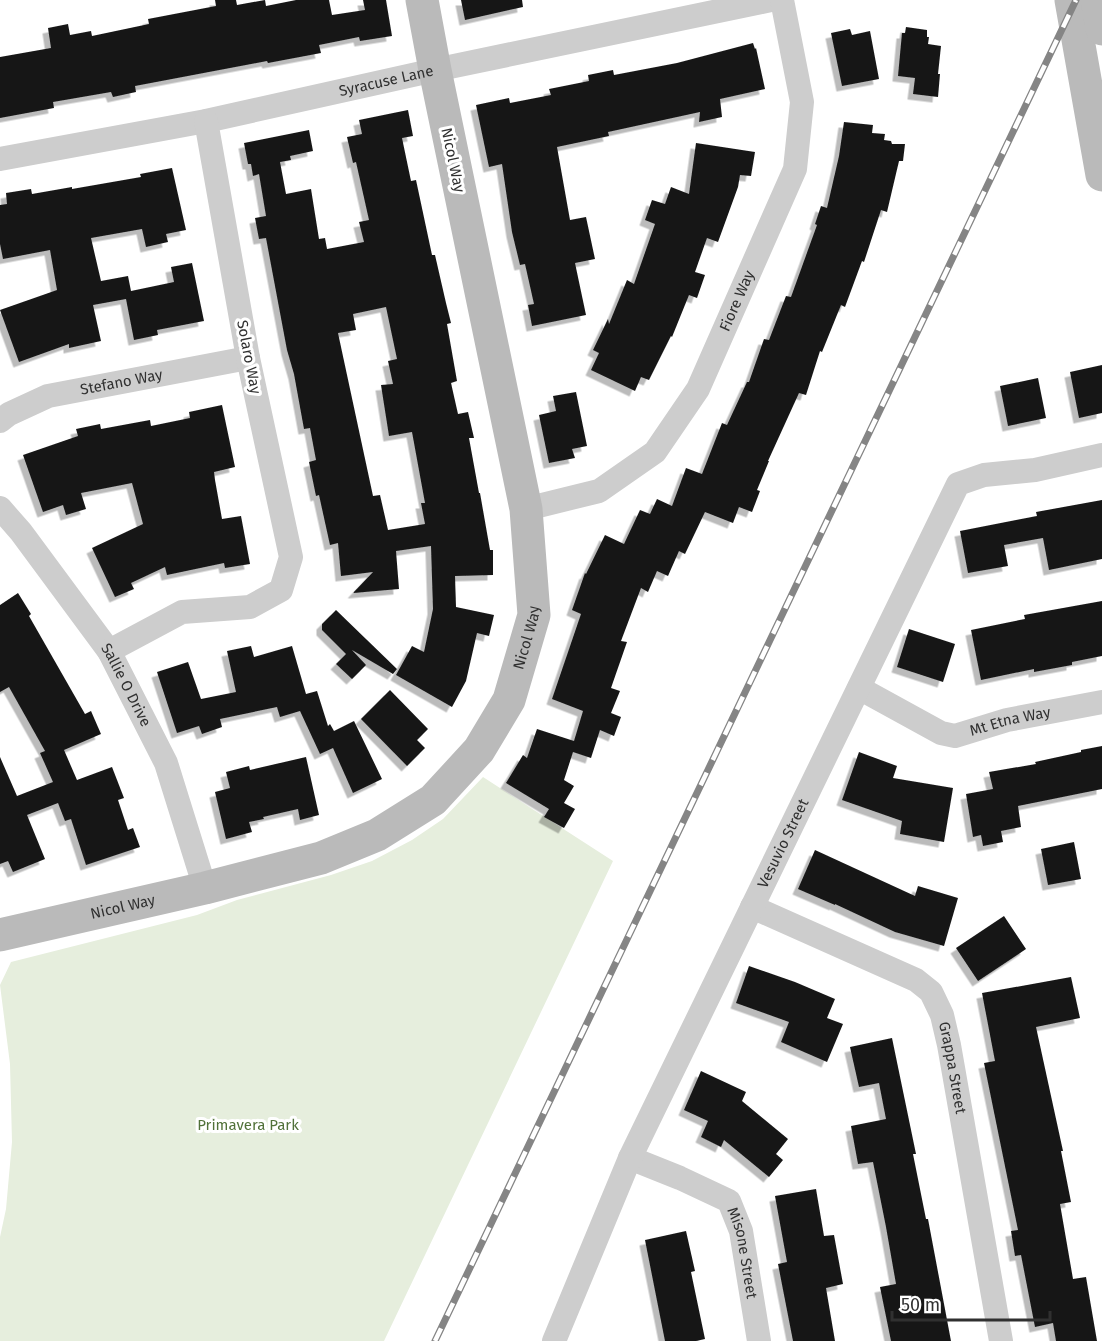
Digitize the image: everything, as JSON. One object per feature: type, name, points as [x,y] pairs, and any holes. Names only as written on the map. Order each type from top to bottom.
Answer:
[{"type":"street","name":"Nicol Way","points":[[0,935],[205,888],[321,858],[377,835],[433,800],[478,750],[509,700],[534,615],[526,509],[422,0]]},
{"type":"street","name":"Syracuse Lane","points":[[0,159],[206,121],[435,70],[771,0]]},
{"type":"street","name":"Fiore Way","points":[[526,509],[599,491],[655,452],[698,389],[795,168],[802,102],[782,0]]},
{"type":"street","points":[[1071,0],[1102,175]]},
{"type":"street","points":[[1097,0],[1102,29]]},
{"type":"street","name":"Solaro Way","points":[[109,651],[182,612],[250,607],[281,590],[291,557],[249,358],[206,121]]},
{"type":"street","name":"Stefano Way","points":[[0,422],[9,414],[48,396],[249,358]]},
{"type":"street","name":"Vesuvio Street","points":[[554,1341],[630,1158],[958,484],[984,475],[1035,470],[1102,455]]},
{"type":"street","name":"Sallie O Drive","points":[[0,508],[21,532],[109,651],[166,764],[205,888]]},
{"type":"street","name":"Mt Etna Way","points":[[859,687],[941,733],[955,736],[1007,720],[1102,702]]},
{"type":"street","name":"Grappa Street","points":[[752,907],[916,980],[932,992],[942,1015],[949,1045],[1001,1341]]},
{"type":"street","name":"Misone Street","points":[[630,1158],[681,1178],[729,1201],[741,1231],[759,1341]]},
{"type":"green space","name":"Primavera Park","points":[[483,777],[613,861],[384,1341],[0,1341],[0,1237],[6,1209],[12,1142],[10,1064],[0,985],[11,962],[197,915],[237,900],[331,875],[372,861],[412,840],[443,819]]},
{"type":"building","points":[[215,0],[236,0],[237,5],[265,0],[266,6],[296,0],[329,0],[332,15],[365,10],[363,0],[386,0],[392,36],[360,41],[359,37],[319,45],[321,53],[135,86],[136,92],[113,97],[111,92],[53,102],[54,108],[0,118],[0,57],[51,48],[48,28],[68,24],[70,35],[91,31],[92,36],[149,24],[148,19],[216,6]]},
{"type":"building","points":[[461,0],[522,0],[523,7],[465,20]]},
{"type":"building","points":[[906,27],[927,30],[928,44],[941,46],[938,97],[913,94],[915,78],[898,76],[902,33],[905,33]]},
{"type":"building","points":[[850,29],[852,35],[870,31],[879,79],[842,86],[831,33]]},
{"type":"building","points":[[753,43],[765,89],[720,99],[722,117],[699,122],[700,112],[608,132],[609,136],[557,147],[570,220],[586,217],[595,259],[575,263],[586,315],[532,326],[528,305],[534,304],[525,264],[520,265],[512,232],[502,164],[489,167],[476,105],[509,98],[510,103],[551,95],[549,89],[589,81],[588,75],[613,70],[614,75],[677,63]]},
{"type":"building","points":[[408,110],[413,136],[402,138],[411,181],[416,180],[432,255],[435,255],[451,323],[447,324],[457,381],[451,383],[458,414],[468,412],[474,438],[469,438],[490,550],[493,550],[493,575],[455,576],[456,607],[494,615],[489,636],[477,633],[466,681],[452,707],[396,675],[412,646],[424,652],[433,609],[431,546],[396,551],[399,589],[353,593],[373,572],[341,576],[338,543],[330,545],[319,495],[316,496],[309,462],[316,460],[310,428],[304,429],[266,238],[259,239],[255,218],[266,216],[259,174],[253,176],[244,143],[309,130],[313,151],[290,156],[291,160],[280,162],[286,194],[311,189],[319,239],[325,238],[327,249],[364,242],[359,222],[369,220],[356,162],[353,163],[347,137],[362,134],[359,120]],"holes":[[[386,307],[397,359],[388,361],[393,384],[381,385],[389,436],[412,432],[425,503],[421,503],[425,524],[388,530],[380,495],[373,496],[338,333],[356,330],[353,314]]]},
{"type":"building","points":[[844,122],[873,125],[872,133],[885,134],[884,140],[891,141],[892,144],[905,144],[903,161],[899,161],[887,212],[881,210],[864,262],[862,261],[845,307],[841,305],[822,352],[820,351],[806,395],[799,393],[768,461],[757,490],[760,491],[752,512],[739,507],[733,523],[705,512],[685,554],[679,551],[668,576],[657,571],[648,592],[641,588],[621,641],[627,642],[611,688],[620,691],[611,713],[621,717],[614,736],[600,730],[591,758],[573,752],[564,780],[574,786],[564,803],[575,809],[564,828],[544,817],[549,809],[506,783],[523,755],[527,758],[537,729],[574,741],[583,711],[552,699],[581,614],[572,610],[585,573],[605,535],[624,544],[640,510],[650,514],[657,499],[672,506],[686,468],[702,474],[722,423],[727,425],[749,382],[764,339],[769,340],[786,296],[791,297],[817,225],[815,224],[821,206],[827,208]]},
{"type":"building","points":[[696,143],[755,152],[751,176],[740,175],[738,187],[718,242],[707,238],[695,272],[705,275],[697,298],[689,295],[672,337],[649,380],[641,377],[635,391],[591,370],[599,353],[593,350],[608,319],[609,324],[627,280],[634,284],[655,224],[645,220],[652,200],[665,204],[671,187],[689,194]]},
{"type":"building","points":[[172,168],[186,230],[166,234],[168,242],[146,247],[142,229],[91,238],[101,281],[128,276],[131,291],[174,282],[171,267],[192,263],[204,321],[157,330],[158,335],[134,340],[126,299],[93,305],[101,341],[69,348],[69,344],[19,362],[0,310],[57,290],[50,250],[3,259],[0,244],[0,205],[7,204],[6,193],[31,189],[32,194],[72,187],[72,189],[141,177],[140,174]]},
{"type":"building","points":[[1102,365],[1102,413],[1079,418],[1070,372]]},
{"type":"building","points":[[1038,378],[1046,418],[1008,426],[1000,386]]},
{"type":"building","points":[[576,392],[587,446],[572,449],[575,458],[549,463],[539,415],[556,411],[553,396]]},
{"type":"building","points":[[222,405],[235,467],[214,472],[215,480],[222,519],[241,516],[250,564],[225,568],[224,563],[167,575],[165,567],[131,583],[134,589],[115,597],[92,548],[143,524],[132,483],[81,493],[86,509],[66,515],[63,505],[43,512],[23,455],[78,436],[76,429],[100,424],[101,429],[150,420],[151,426],[190,418],[189,412]]},
{"type":"building","points":[[1102,500],[1102,559],[1049,570],[1043,538],[1004,545],[1008,566],[968,573],[960,531],[1037,516],[1036,512]]},
{"type":"building","points":[[18,593],[85,714],[91,711],[101,734],[64,750],[77,780],[112,767],[124,798],[118,800],[128,830],[133,828],[140,847],[86,865],[71,819],[65,821],[58,803],[27,815],[45,859],[13,872],[8,861],[0,864],[0,757],[17,796],[53,782],[40,753],[45,751],[9,687],[0,692],[0,605]]},
{"type":"building","points":[[1102,601],[1102,656],[1072,662],[1072,665],[1034,672],[1034,669],[981,680],[971,630],[1025,619],[1024,615]]},
{"type":"building","points":[[336,610],[397,669],[393,674],[352,650],[366,665],[352,679],[336,664],[346,654],[322,630],[322,624]]},
{"type":"building","points":[[909,629],[955,644],[943,682],[897,667]]},
{"type":"building","points":[[251,646],[254,657],[292,646],[306,694],[317,691],[328,726],[330,724],[334,731],[354,721],[382,779],[353,793],[333,748],[320,754],[300,711],[280,717],[277,707],[220,719],[222,727],[202,734],[199,726],[177,733],[157,672],[188,662],[201,699],[236,692],[227,651]]},
{"type":"building","points":[[390,690],[428,729],[417,740],[425,748],[407,766],[361,719]]},
{"type":"building","points":[[1102,746],[1102,789],[1018,806],[1021,827],[1001,831],[1003,842],[983,846],[981,835],[973,837],[966,794],[993,789],[989,772],[1036,764],[1035,762]]},
{"type":"building","points":[[859,752],[897,766],[893,778],[953,788],[944,842],[900,834],[902,821],[842,800]]},
{"type":"building","points":[[306,757],[319,815],[300,820],[298,809],[263,817],[264,819],[249,822],[252,832],[226,839],[215,792],[230,788],[226,772],[249,766],[250,770]]},
{"type":"building","points":[[1074,842],[1081,879],[1048,885],[1041,849]]},
{"type":"building","points":[[815,850],[915,896],[918,886],[958,898],[944,946],[895,932],[798,889]]},
{"type":"building","points":[[1004,916],[1026,949],[978,981],[956,948]]},
{"type":"building","points":[[749,966],[835,999],[827,1018],[843,1024],[827,1062],[781,1042],[789,1022],[736,1003]]},
{"type":"building","points":[[1071,977],[1080,1018],[1036,1027],[1063,1151],[1061,1151],[1071,1202],[1060,1204],[1073,1279],[1086,1277],[1097,1341],[1056,1341],[1053,1323],[1035,1327],[1021,1255],[1015,1256],[1011,1231],[1018,1230],[984,1063],[995,1061],[982,993]]},
{"type":"building","points":[[892,1038],[951,1341],[891,1341],[880,1287],[896,1284],[886,1227],[873,1162],[858,1164],[851,1126],[886,1119],[879,1083],[859,1087],[850,1047]]},
{"type":"building","points":[[701,1071],[746,1092],[742,1101],[788,1139],[776,1154],[783,1160],[769,1177],[724,1140],[721,1147],[701,1137],[708,1121],[684,1110]]},
{"type":"building","points":[[816,1189],[824,1236],[834,1235],[843,1284],[826,1288],[835,1341],[793,1341],[778,1264],[787,1262],[775,1196]]},
{"type":"building","points":[[686,1231],[695,1271],[691,1272],[705,1339],[665,1341],[645,1240]]},
{"type":"railway","points":[[435,1341],[1076,0]]}]
